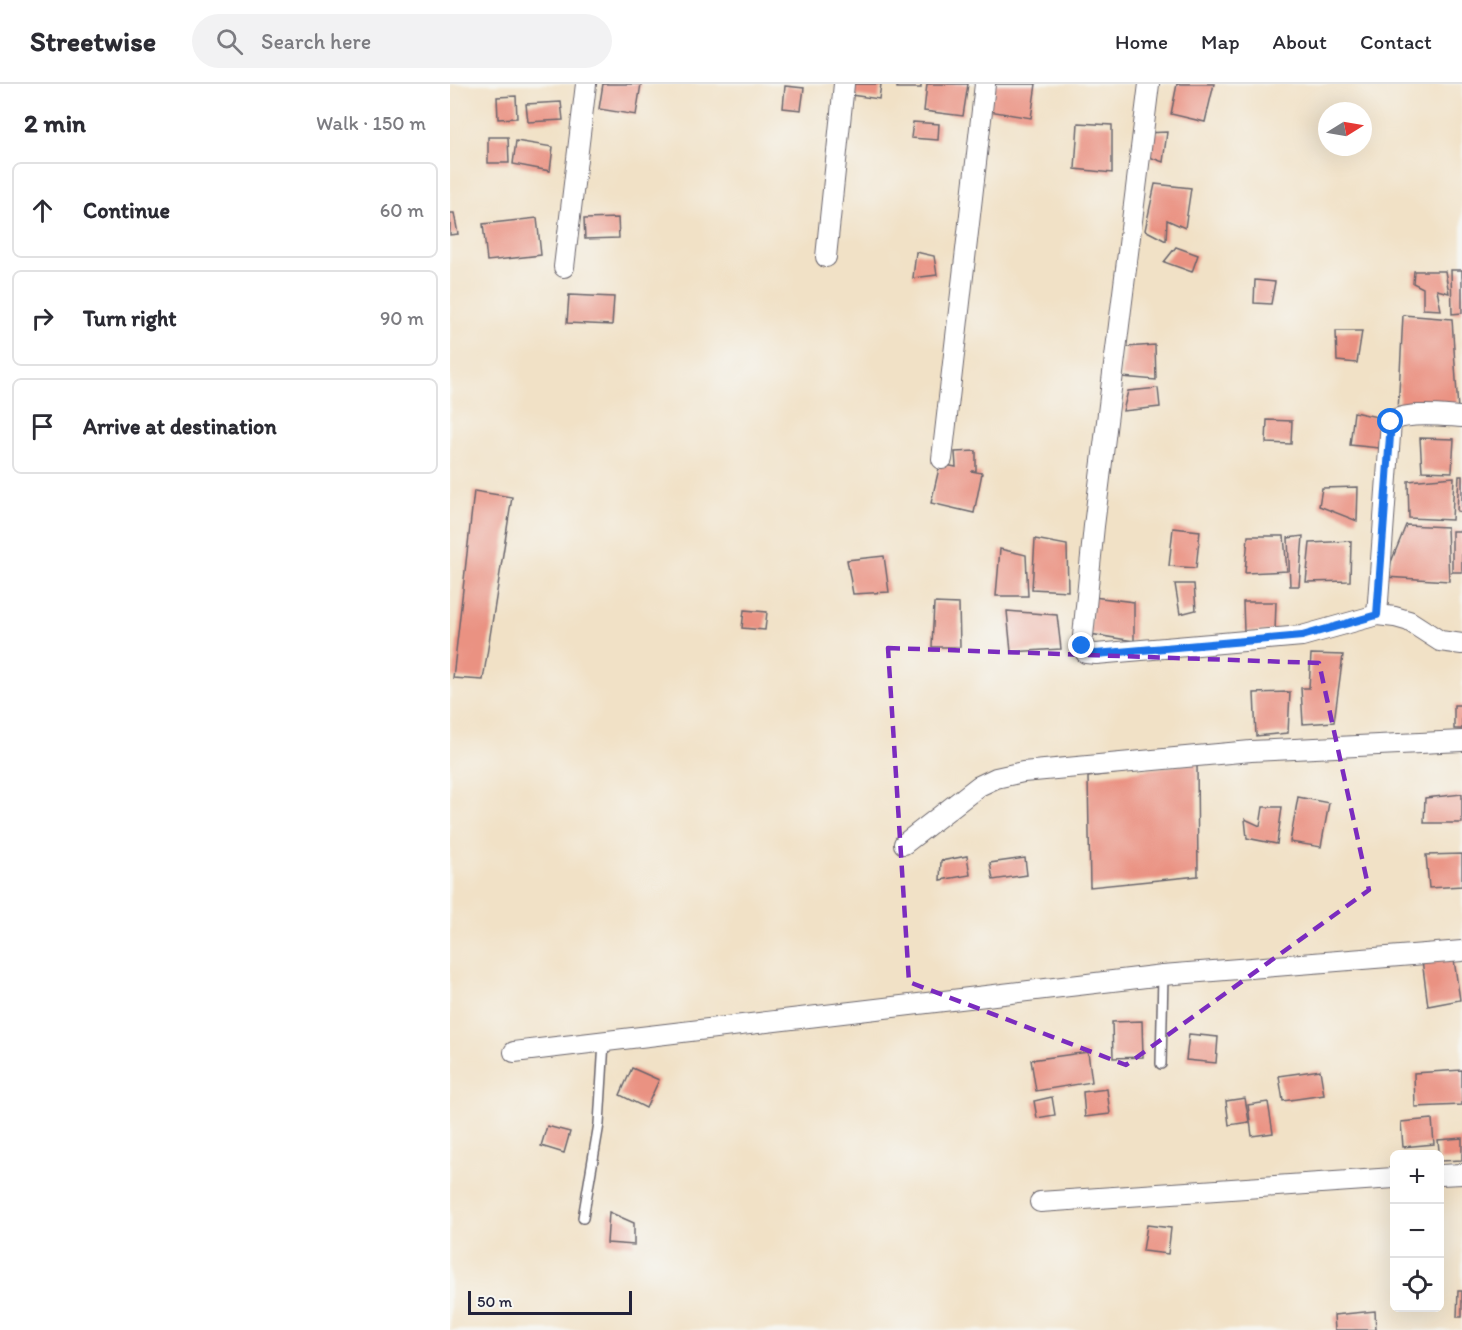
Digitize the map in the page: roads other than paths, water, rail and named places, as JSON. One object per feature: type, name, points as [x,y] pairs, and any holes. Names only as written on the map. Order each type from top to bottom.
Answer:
[{"type":"street","points":[[564,267],[586,84]]},
{"type":"street","points":[[826,257],[844,84]]},
{"type":"street","points":[[942,459],[985,84]]},
{"type":"street","points":[[1149,84],[1094,526],[1082,646],[1086,653],[1096,654],[1302,636],[1377,615],[1395,616],[1409,621],[1440,641],[1462,644]]},
{"type":"street","points":[[1377,615],[1391,422],[1396,418],[1409,416],[1462,417]]},
{"type":"street","points":[[904,844],[979,786],[996,778],[1023,772],[1251,752],[1462,741]]},
{"type":"street","points":[[514,1052],[1163,975],[1462,951]]},
{"type":"street","points":[[1444,1175],[1462,1174]]},
{"type":"street","points":[[1040,1202],[1390,1178]]},
{"type":"lane","points":[[1161,1064],[1163,975]]},
{"type":"lane","points":[[583,1218],[599,1124],[604,1042]]}]
